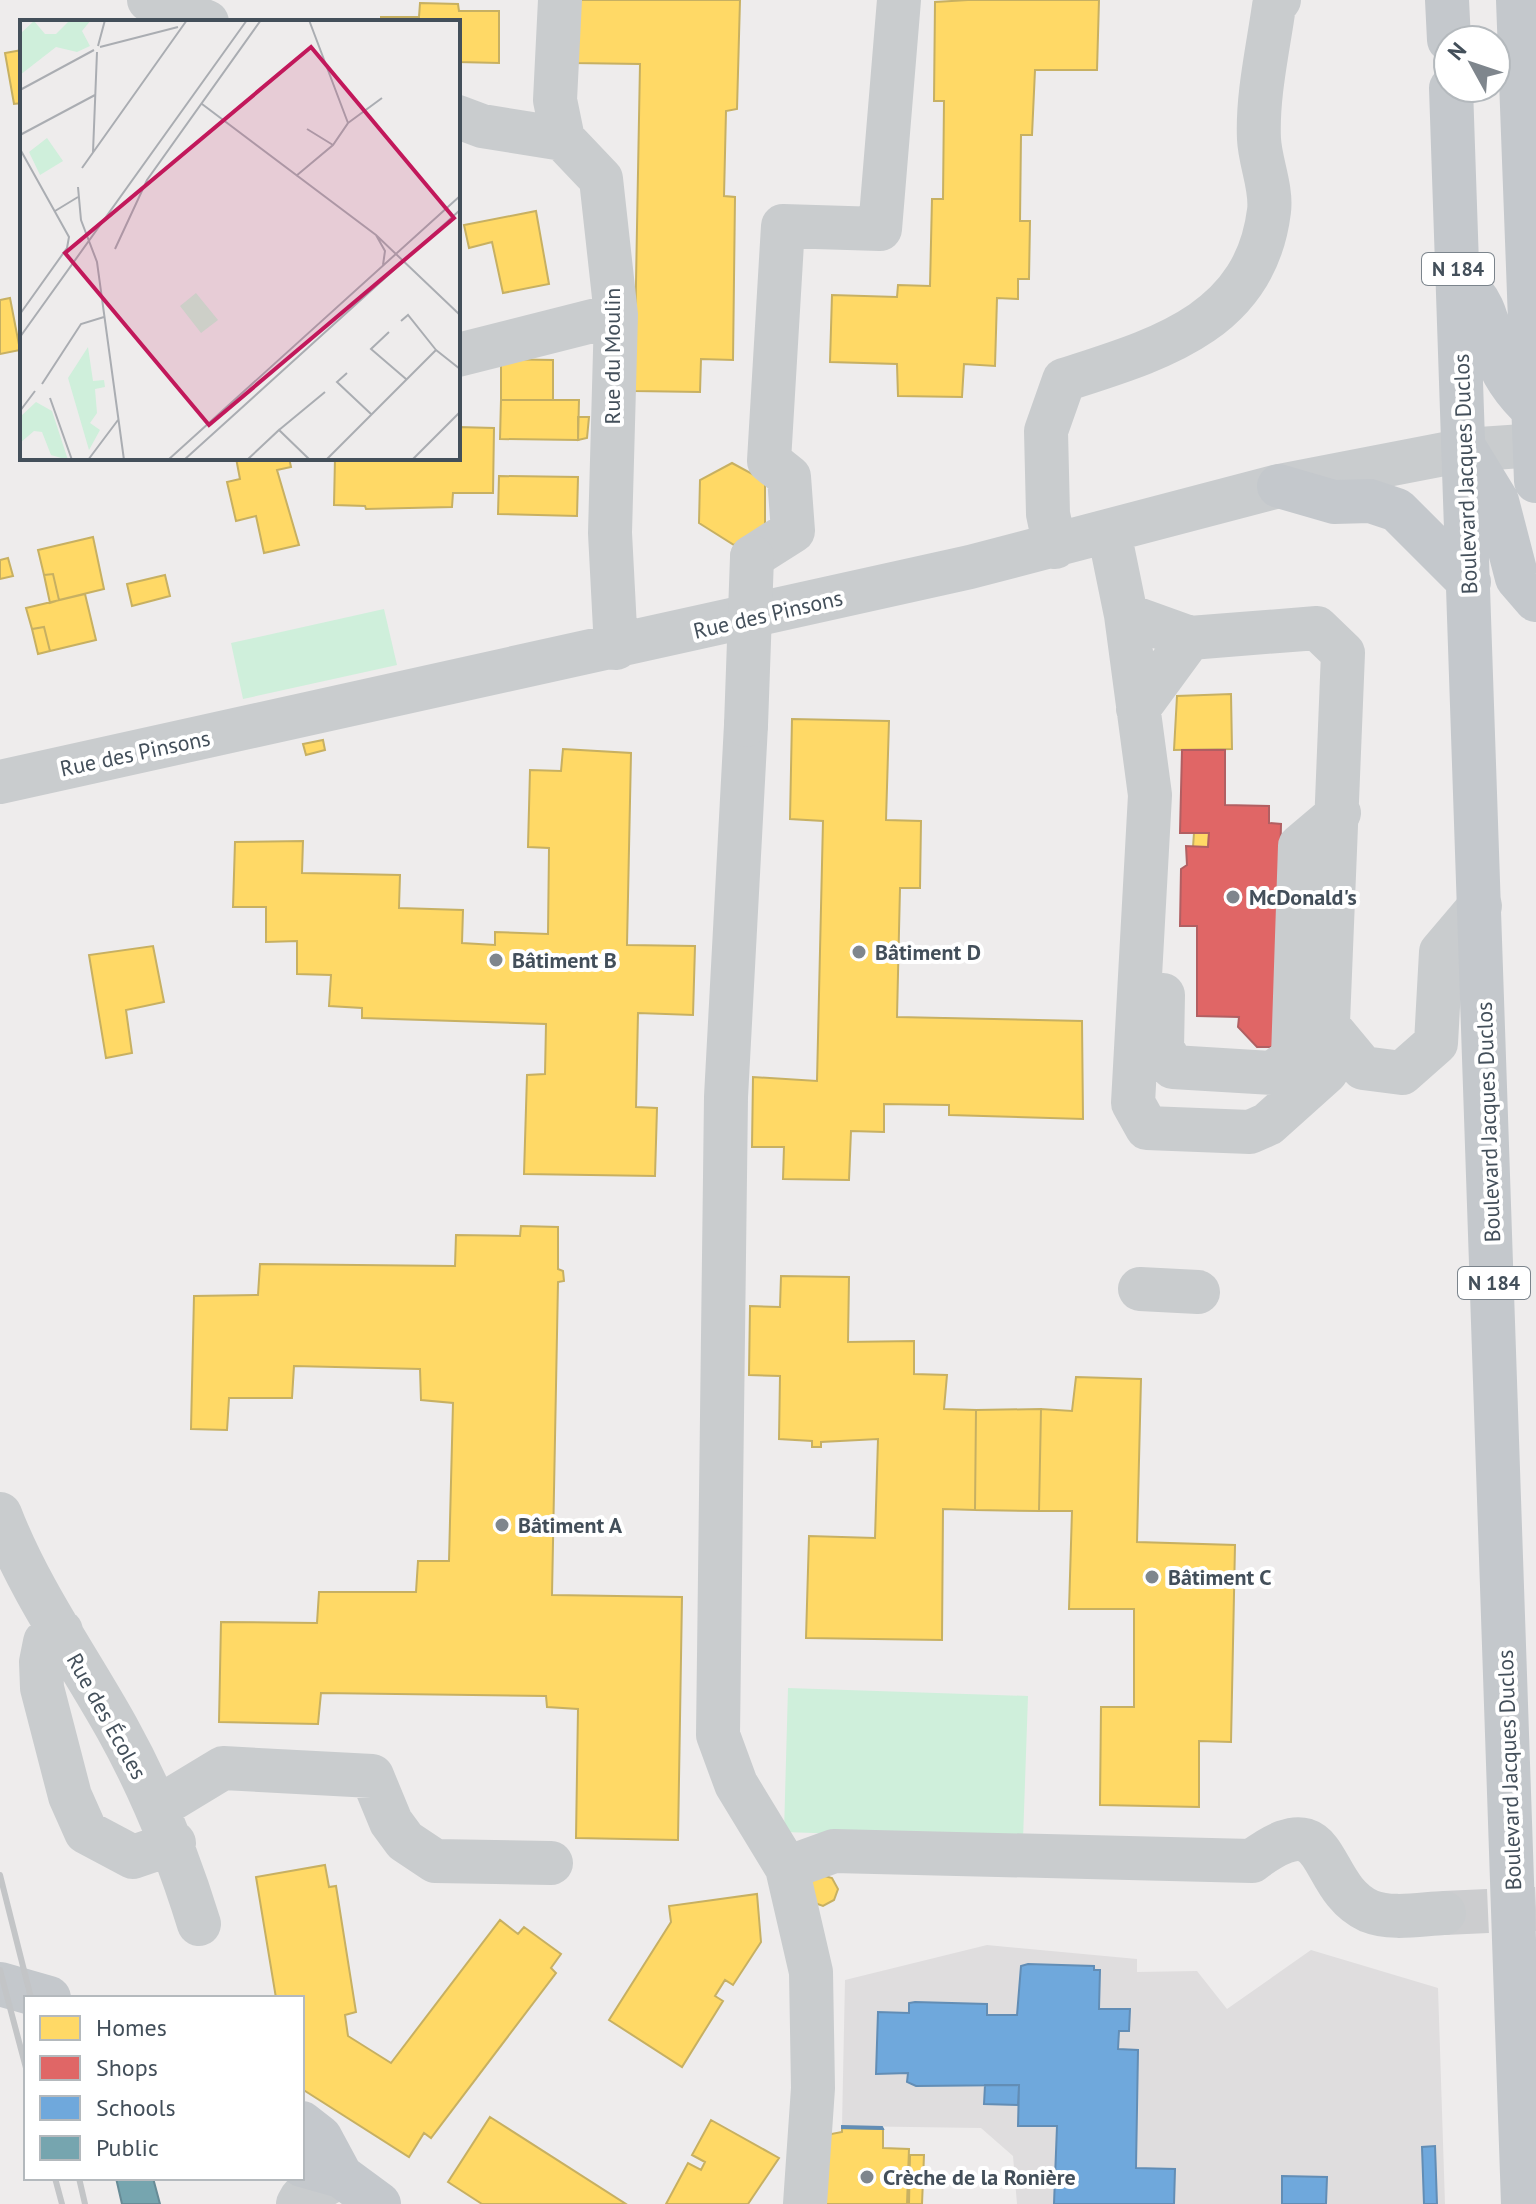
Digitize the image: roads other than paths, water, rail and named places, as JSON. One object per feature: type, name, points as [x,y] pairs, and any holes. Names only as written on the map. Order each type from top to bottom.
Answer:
[{"type":"main road","points":[[1447,0],[1448,24]]},
{"type":"main road","points":[[1518,0],[1535,439]]},
{"type":"main road","name":"Boulevard Jacques Duclos","points":[[1452,104],[1523,2204]]},
{"type":"main road","name":"N 184","points":[[1459,280],[1473,292],[1484,309],[1501,368],[1515,391],[1535,439]]},
{"type":"main road","points":[[1465,450],[1497,501],[1517,578],[1536,600]]},
{"type":"main road","points":[[1279,486],[1334,502],[1370,501],[1397,510],[1469,582]]},
{"type":"main road","points":[[0,1984],[42,1996]]},
{"type":"main road","points":[[0,2007],[24,2014]]},
{"type":"main road","points":[[304,2125],[320,2137],[322,2170],[379,2204]]},
{"type":"street","points":[[149,0],[202,20]]},
{"type":"street","points":[[460,118],[482,126],[563,139],[555,100],[560,0]]},
{"type":"street","points":[[805,2204],[813,2088],[811,1972],[787,1868],[736,1784],[718,1735],[726,1097],[752,557],[793,531],[789,477],[769,461],[783,226],[880,229],[899,0]]},
{"type":"street","points":[[1055,547],[1048,514],[1046,431],[1064,380],[1161,348],[1216,315],[1251,274],[1270,209],[1259,138],[1269,46],[1279,0]]},
{"type":"street","name":"Rue du Moulin","points":[[563,139],[601,179],[616,315],[610,533],[616,648]]},
{"type":"street","points":[[460,354],[616,315]]},
{"type":"street","name":"Rue des Pinsons","points":[[0,782],[616,648],[1055,547],[1279,486],[1535,439]]},
{"type":"street","points":[[1109,532],[1126,615],[1150,795],[1133,1103],[1147,1128],[1250,1132],[1268,1124],[1326,1072],[1339,813],[1343,653],[1317,628],[1190,638],[1126,615]]},
{"type":"street","points":[[1138,709],[1190,638]]},
{"type":"street","points":[[1150,795],[1166,840],[1162,1048],[1173,1067],[1273,1073],[1293,1057],[1300,846],[1339,813]]},
{"type":"street","points":[[1328,1026],[1363,1068],[1402,1073],[1436,1043],[1441,952],[1480,906]]},
{"type":"street","points":[[1140,1289],[1198,1292]]},
{"type":"street","name":"Rue des Écoles","points":[[0,1514],[28,1575],[119,1731],[165,1825],[199,1924]]},
{"type":"street","points":[[61,1631],[45,1642],[41,1662],[42,1688],[70,1796],[86,1832],[133,1857],[223,1768],[372,1776],[391,1822],[405,1841],[435,1861],[551,1863]]},
{"type":"street","points":[[787,1868],[834,1851],[1252,1861],[1280,1840],[1300,1837],[1314,1846],[1349,1893],[1368,1911],[1394,1915],[1444,1913]]},
{"type":"street","points":[[298,2204],[322,2170]]},
{"type":"tunnel","points":[[1444,1913],[1536,1909]]},
{"type":"railway","points":[[0,1875],[30,1996]]},
{"type":"railway","points":[[0,1970],[24,2060]]},
{"type":"railway","points":[[56,2180],[62,2204]]},
{"type":"railway","points":[[79,2180],[85,2204]]},
{"type":"place","name":"McDonald's","points":[[1233,897]]},
{"type":"place","name":"Bâtiment D","points":[[859,952]]},
{"type":"place","name":"Bâtiment B","points":[[496,960]]},
{"type":"place","name":"Bâtiment A","points":[[502,1525]]},
{"type":"place","name":"Bâtiment C","points":[[1152,1577]]},
{"type":"place","name":"Crèche de la Ronière","points":[[867,2177]]}]
